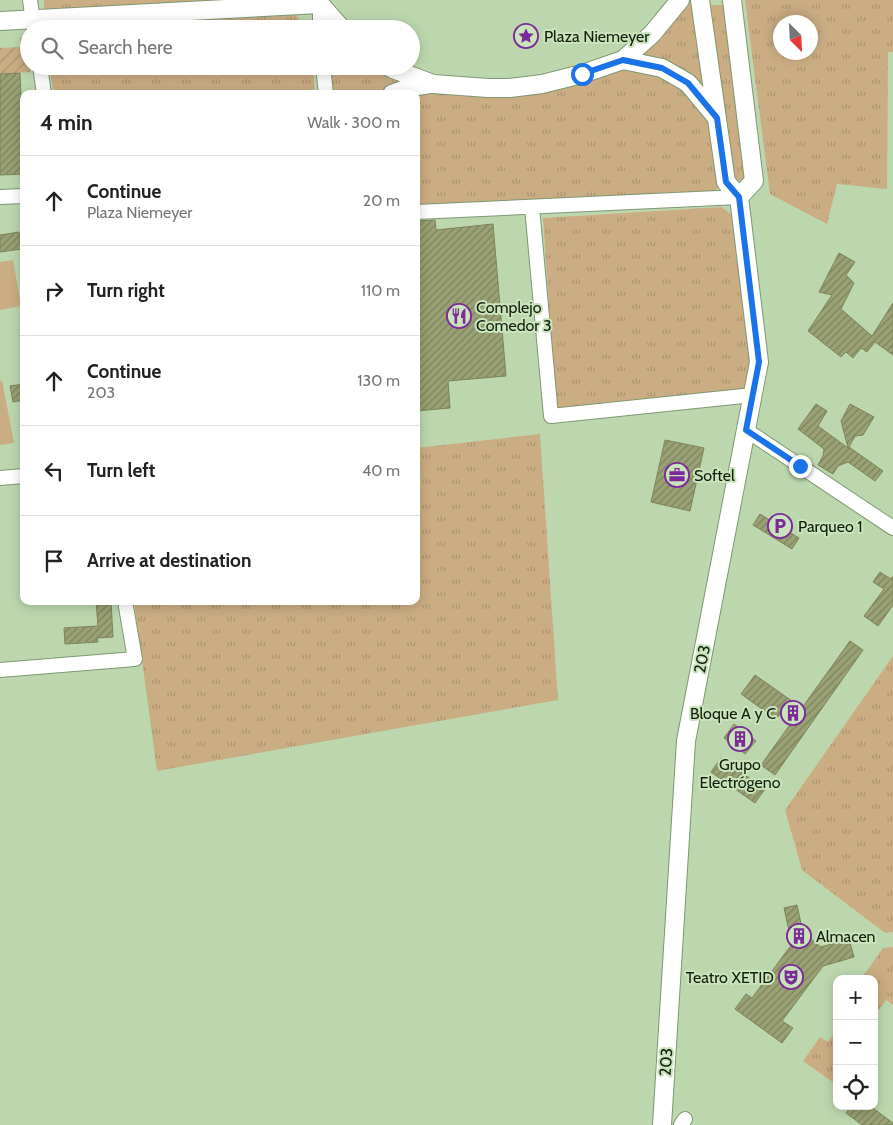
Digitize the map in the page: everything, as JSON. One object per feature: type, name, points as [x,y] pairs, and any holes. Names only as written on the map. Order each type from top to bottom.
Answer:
[{"type":"street","points":[[30,0],[33,20]]},
{"type":"street","points":[[403,90],[433,84],[510,88],[542,84],[582,74],[623,60],[652,34],[680,0]]},
{"type":"street","points":[[700,0],[726,182],[739,197]]},
{"type":"street","points":[[420,212],[739,197],[754,181],[732,0]]},
{"type":"street","points":[[86,20],[320,2]]},
{"type":"street","points":[[320,2],[320,20]]},
{"type":"street","points":[[320,2],[335,20]]},
{"type":"street","points":[[0,21],[20,23]]},
{"type":"street","points":[[623,60],[662,68],[688,83],[717,118]]},
{"type":"street","points":[[41,75],[43,90]]},
{"type":"street","points":[[324,75],[326,90]]},
{"type":"street","points":[[409,75],[433,84]]},
{"type":"street","points":[[0,197],[20,196]]},
{"type":"street","name":"203","points":[[662,1125],[686,741],[759,362],[739,197]]},
{"type":"street","points":[[532,207],[551,416],[753,395]]},
{"type":"street","points":[[746,430],[893,528]]},
{"type":"street","points":[[0,478],[20,476]]},
{"type":"street","points":[[0,670],[135,659],[126,605]]},
{"type":"green space","points":[[44,0],[307,0],[44,12]]},
{"type":"green space","points":[[687,0],[695,1],[706,87],[679,67],[640,54]]},
{"type":"green space","points":[[745,0],[893,0],[893,52],[888,52],[887,189],[837,184],[827,224],[770,194]]},
{"type":"green space","points":[[710,5],[725,5],[748,179],[732,182]]},
{"type":"green space","points":[[296,15],[300,20],[209,20]]},
{"type":"green space","points":[[20,47],[20,73],[0,74],[0,48]]},
{"type":"green space","points":[[608,68],[640,68],[679,83],[710,124],[719,187],[715,191],[420,205],[420,93]]},
{"type":"green space","points":[[51,75],[314,75],[315,90],[53,90]]},
{"type":"green space","points":[[331,75],[393,75],[402,80],[383,90],[333,90]]},
{"type":"green space","points":[[721,207],[734,216],[752,356],[745,390],[556,409],[543,218]]},
{"type":"green space","points":[[13,260],[20,306],[0,310],[0,262]]},
{"type":"green space","points":[[2,380],[14,443],[0,445],[0,381]]},
{"type":"green space","points":[[540,434],[558,700],[157,771],[135,605],[420,605],[420,448]]},
{"type":"green space","points":[[893,656],[893,932],[885,933],[802,870],[785,810]]},
{"type":"green space","points":[[893,947],[893,1005],[886,1000],[878,1011],[878,975],[864,975],[883,948]]},
{"type":"green space","points":[[833,1035],[833,1082],[803,1061],[820,1037],[828,1042]]},
{"type":"building","points":[[20,73],[20,174],[0,175],[0,74]]},
{"type":"building","name":"Complejo Comedor 3","points":[[435,220],[436,230],[493,224],[506,376],[448,381],[450,408],[420,411],[420,221]]},
{"type":"building","points":[[19,232],[20,249],[0,252],[0,235]]},
{"type":"building","points":[[839,253],[855,262],[846,275],[854,283],[841,309],[872,336],[893,303],[893,355],[875,342],[867,352],[861,348],[853,358],[846,352],[841,357],[808,331],[832,295],[819,292]]},
{"type":"building","points":[[20,385],[20,401],[13,402],[10,386]]},
{"type":"building","points":[[816,404],[827,411],[818,426],[848,448],[841,421],[850,404],[874,417],[863,435],[855,436],[849,447],[883,471],[875,481],[848,462],[838,466],[833,474],[818,465],[823,456],[824,449],[798,429]]},
{"type":"building","name":"Softel","points":[[665,440],[704,448],[690,511],[651,502]]},
{"type":"building","points":[[760,514],[799,538],[792,549],[753,525]]},
{"type":"building","points":[[880,572],[891,579],[893,576],[893,605],[878,626],[864,616],[884,589],[873,582]]},
{"type":"building","points":[[96,605],[111,605],[113,637],[97,638],[98,642],[65,644],[64,628],[98,626]]},
{"type":"building","points":[[850,641],[863,650],[775,775],[761,765]]},
{"type":"building","points":[[755,675],[792,701],[776,719],[741,694]]},
{"type":"building","name":"Grupo Electrógeno","points":[[734,724],[756,741],[745,754],[724,738]]},
{"type":"building","points":[[721,758],[765,789],[755,803],[711,772]]},
{"type":"building","points":[[797,905],[803,933],[821,947],[849,939],[854,957],[823,966],[782,1021],[793,1028],[782,1043],[735,1009],[746,994],[752,998],[792,944],[784,908]]},
{"type":"building","points":[[848,1110],[875,1110],[893,1123],[893,1125],[862,1125],[846,1113]]},
{"type":"place","name":"Plaza Niemeyer","points":[[526,36]]},
{"type":"place","name":"Complejo Comedor 3","points":[[459,316]]},
{"type":"place","name":"Softel","points":[[677,475]]},
{"type":"place","name":"Parqueo 1","points":[[780,526]]},
{"type":"place","name":"Bloque A y C","points":[[793,713]]},
{"type":"place","name":"Grupo Electrógeno","points":[[740,739]]},
{"type":"place","name":"Almacen","points":[[799,936]]},
{"type":"place","name":"Teatro XETID","points":[[791,977]]},
{"type":"route","points":[[582,74],[623,60],[662,68],[688,83],[717,118],[726,182],[739,197],[759,362],[746,430],[800,466]]}]
